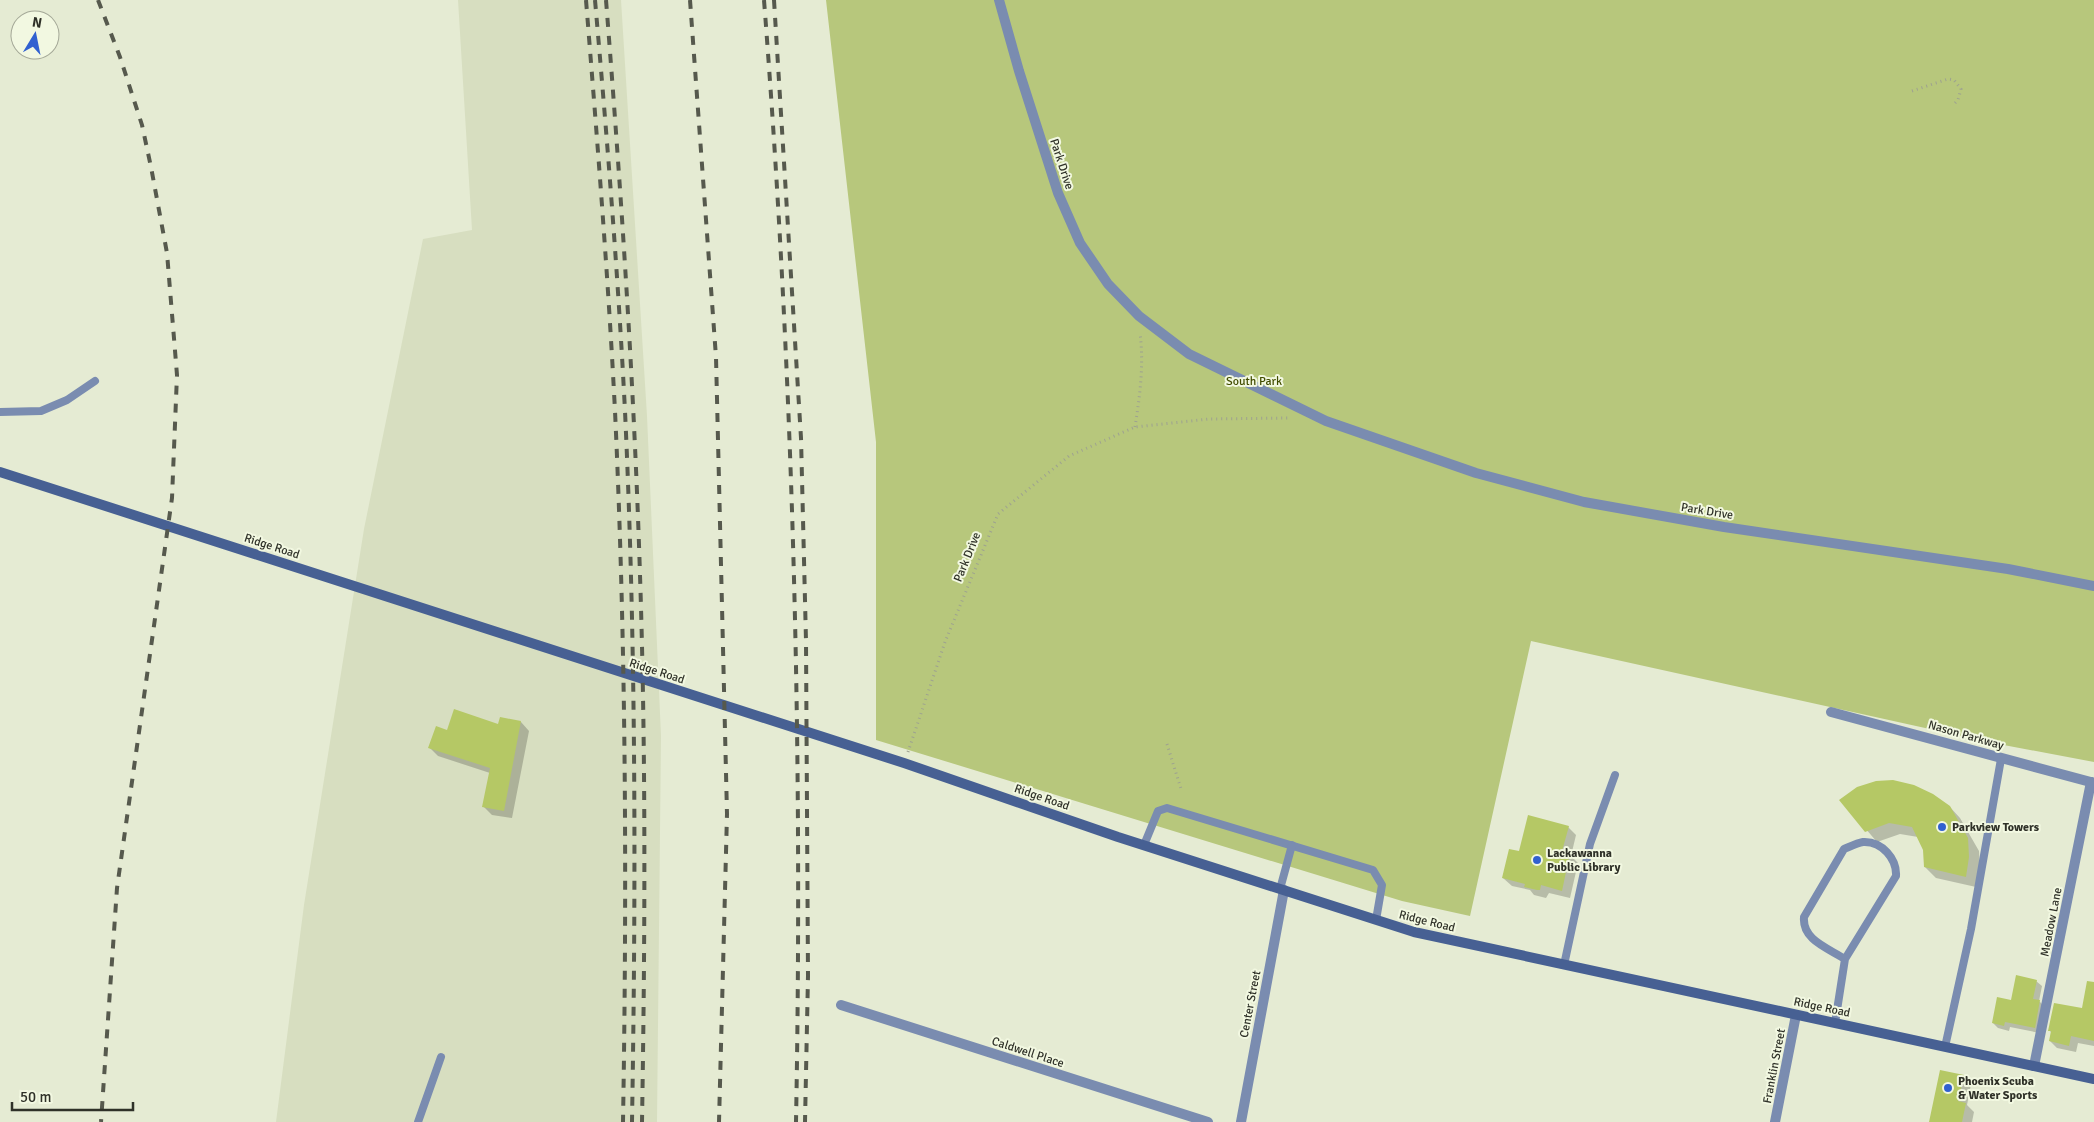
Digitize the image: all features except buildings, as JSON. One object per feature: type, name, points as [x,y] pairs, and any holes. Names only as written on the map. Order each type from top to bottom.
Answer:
[{"type":"main road","name":"Ridge Road","points":[[0,472],[904,763],[1144,845],[1414,932],[2094,1079]]},
{"type":"street","name":"Park Drive","points":[[999,0],[1019,71],[1058,193],[1076,235],[1108,284],[1138,316],[1189,354],[1326,421],[1476,473],[1584,502],[1724,527],[2008,569],[2094,586]]},
{"type":"street","name":"Nason Parkway","points":[[1831,712],[1901,729],[2001,759],[2093,783]]},
{"type":"street","name":"Meadow Lane","points":[[2034,1066],[2093,783]]},
{"type":"street","name":"Center Street","points":[[1241,1122],[1282,890]]},
{"type":"street","name":"Caldwell Place","points":[[840,1005],[1208,1122]]},
{"type":"street","name":"Franklin Street","points":[[1775,1122],[1796,1015]]},
{"type":"lane","points":[[0,412],[41,411],[66,400],[95,381]]},
{"type":"lane","points":[[1945,1047],[1971,929],[2001,759]]},
{"type":"lane","points":[[1564,965],[1590,844],[1615,775]]},
{"type":"lane","points":[[1144,845],[1158,811],[1167,808],[1373,870],[1382,885],[1376,920]]},
{"type":"lane","points":[[1835,1023],[1845,959],[1896,876],[1897,866],[1890,855],[1875,845],[1864,842],[1844,849],[1804,917],[1803,927],[1808,936],[1845,959]]},
{"type":"lane","points":[[1282,890],[1292,845]]},
{"type":"lane","points":[[418,1122],[441,1057]]},
{"type":"path","points":[[1912,91],[1948,79],[1954,80],[1961,89],[1958,100],[1954,104]]},
{"type":"path","points":[[1135,427],[1141,389],[1143,356],[1138,316]]},
{"type":"path","name":"Park Drive","points":[[904,763],[945,642],[998,514],[1069,456],[1135,427],[1209,418],[1298,418]]},
{"type":"path","points":[[1167,744],[1181,789]]},
{"type":"shaded area","points":[[458,0],[621,0],[647,416],[661,736],[657,1122],[276,1122],[304,905],[364,529],[423,239],[472,230]]},
{"type":"green space","name":"South Park","points":[[826,0],[2094,0],[2094,762],[1993,743],[1531,641],[1470,916],[1402,901],[876,740],[876,442]]},
{"type":"railway","points":[[98,0],[120,57],[142,125],[151,167],[167,253],[177,375],[172,498],[117,888],[101,1122]]},
{"type":"railway","points":[[586,0],[609,308],[619,500],[625,766],[623,1122]]},
{"type":"railway","points":[[595,0],[616,257],[629,500],[634,766],[632,1122]]},
{"type":"railway","points":[[606,0],[626,287],[640,575],[644,849],[642,1122]]},
{"type":"railway","points":[[690,0],[716,357],[727,814],[719,1122]]},
{"type":"railway","points":[[764,0],[782,280],[794,561],[798,841],[796,1122]]},
{"type":"railway","points":[[774,0],[801,438],[806,641],[808,976],[805,1122]]},
{"type":"place","name":"Parkview Towers","points":[[1942,827]]},
{"type":"place","name":"Lackawanna Public Library","points":[[1537,860]]},
{"type":"place","name":"Phoenix Scuba & Water Sports","points":[[1948,1088]]}]
